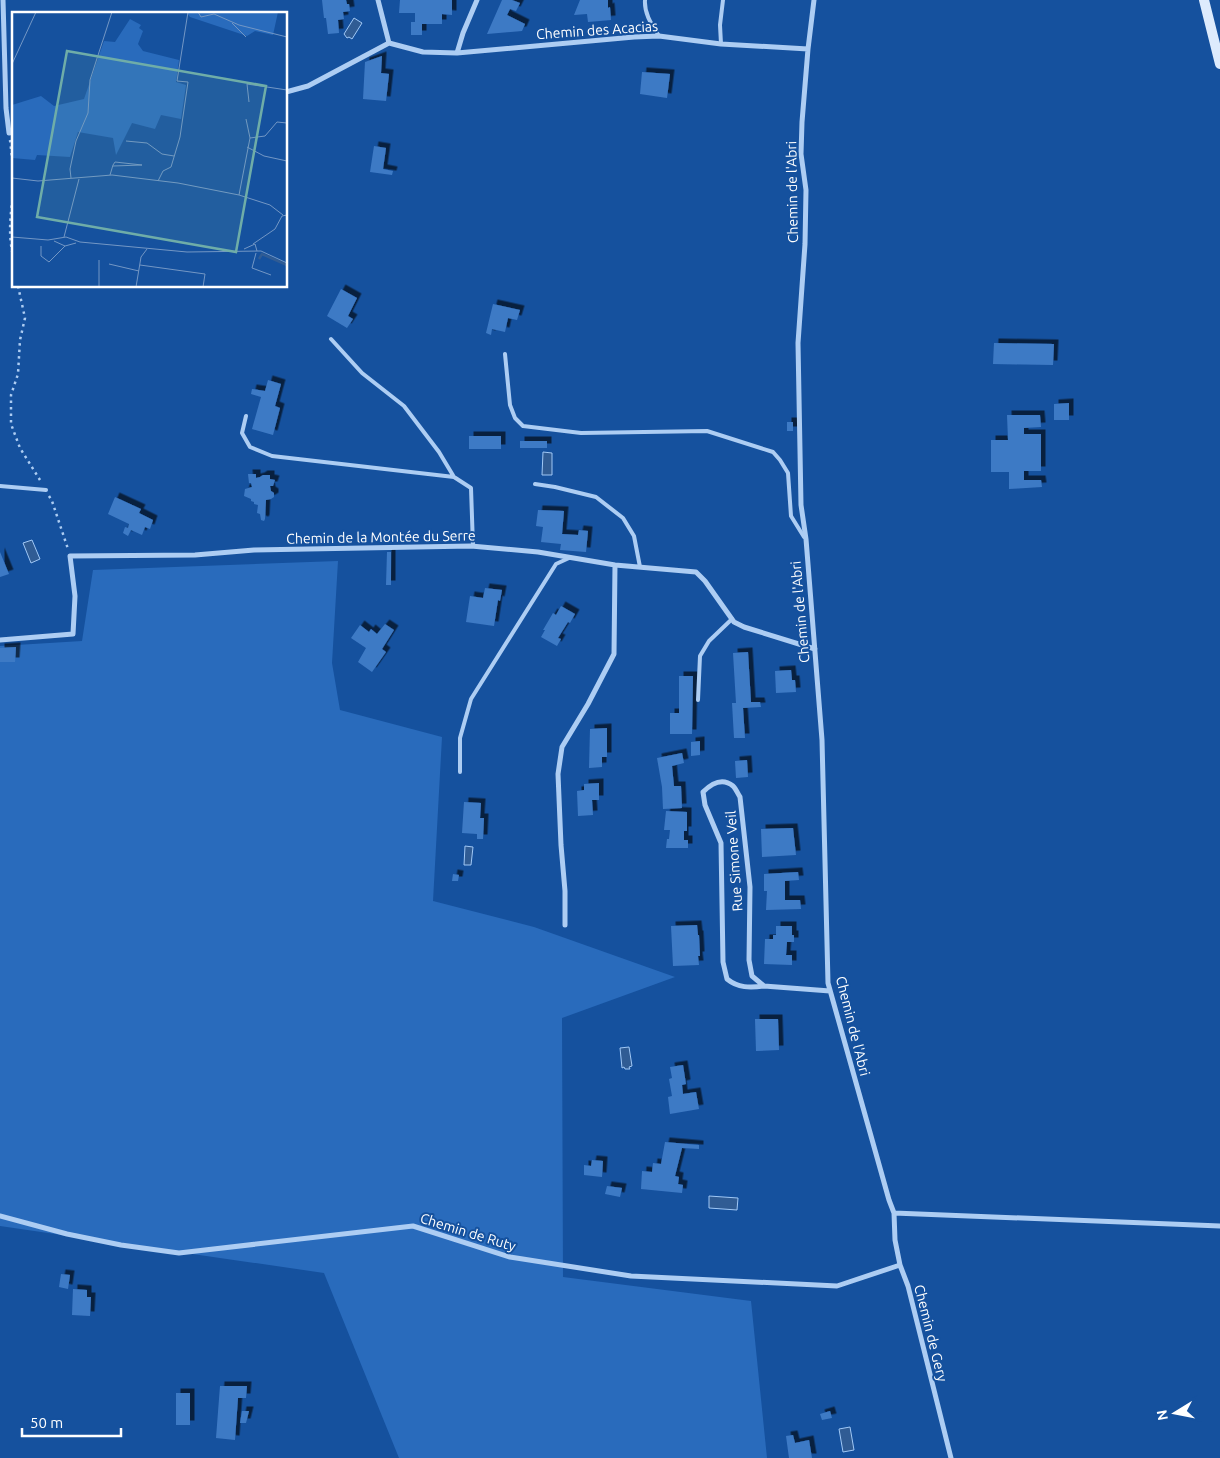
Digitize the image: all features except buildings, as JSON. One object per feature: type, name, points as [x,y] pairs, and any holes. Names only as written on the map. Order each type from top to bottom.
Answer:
[{"type":"main road","points":[[1204,0],[1220,64]]},
{"type":"street","points":[[3,0],[6,108],[12,133]]},
{"type":"street","points":[[288,91],[308,86],[389,43],[378,0]]},
{"type":"street","points":[[457,53],[477,0]]},
{"type":"street","name":"Chemin de l'Abri","points":[[814,0],[808,50],[801,154],[806,190],[805,244],[798,343],[801,505],[806,539],[822,740],[828,983],[894,1213]]},
{"type":"street","name":"Chemin des Acacias","points":[[389,43],[423,52],[457,53],[659,36],[722,44],[808,50]]},
{"type":"street","name":"Chemin de la Montée du Serre","points":[[70,556],[195,555],[254,550],[473,546],[538,552],[614,565],[696,572],[705,580],[734,622],[744,627],[815,649]]},
{"type":"street","points":[[0,640],[73,634],[75,596],[70,556]]},
{"type":"street","points":[[565,925],[565,891],[558,774],[562,747],[588,704],[614,654],[614,565]]},
{"type":"street","name":"Rue Simone Veil","points":[[764,986],[752,976],[749,960],[750,887],[740,797],[733,786],[720,782],[710,785],[703,792],[704,804],[721,843],[723,962],[727,979],[735,985],[754,988],[764,986],[830,991]]},
{"type":"street","points":[[894,1213],[1220,1226]]},
{"type":"street","name":"Chemin de Gery","points":[[894,1213],[895,1240],[900,1265],[908,1286],[951,1458]]},
{"type":"street","name":"Chemin de Ruty","points":[[0,1216],[85,1238],[179,1253],[413,1226],[510,1257],[631,1276],[837,1286],[900,1265]]},
{"type":"lane","points":[[645,0],[648,20],[659,36]]},
{"type":"lane","points":[[722,44],[720,25],[723,0]]},
{"type":"lane","points":[[331,339],[362,373],[404,406],[439,452],[454,477],[471,488],[473,546]]},
{"type":"lane","points":[[505,354],[510,405],[515,418],[523,426],[581,433],[707,431],[772,452],[780,460],[788,473],[791,516],[806,539]]},
{"type":"lane","points":[[246,416],[242,433],[250,447],[272,456],[454,477]]},
{"type":"lane","points":[[535,484],[596,497],[624,518],[634,536],[640,567]]},
{"type":"lane","points":[[0,486],[46,490]]},
{"type":"lane","points":[[460,772],[460,738],[471,699],[556,564],[569,558]]},
{"type":"lane","points":[[698,700],[700,656],[709,641],[732,618]]},
{"type":"path","points":[[12,202],[10,218],[12,252]]},
{"type":"path","points":[[18,288],[25,318],[20,340],[18,374],[11,395],[12,424],[20,448],[52,501],[70,556]]},
{"type":"shaded area","points":[[354,18],[362,23],[352,39],[347,38],[344,34]]},
{"type":"shaded area","points":[[543,452],[552,453],[552,475],[542,475]]},
{"type":"shaded area","points":[[32,540],[40,559],[31,563],[23,543]]},
{"type":"shaded area","points":[[338,561],[332,663],[340,710],[442,737],[433,901],[534,927],[675,977],[562,1018],[563,1277],[751,1301],[767,1458],[399,1458],[324,1273],[0,1226],[0,646],[82,641],[93,570]]},
{"type":"shaded area","points":[[465,846],[473,847],[471,865],[464,865]]},
{"type":"shaded area","points":[[629,1047],[632,1066],[629,1067],[630,1069],[625,1069],[624,1067],[622,1068],[620,1048]]},
{"type":"shaded area","points":[[709,1196],[738,1198],[737,1210],[709,1208]]},
{"type":"shaded area","points":[[850,1427],[854,1450],[843,1452],[839,1429]]}]
